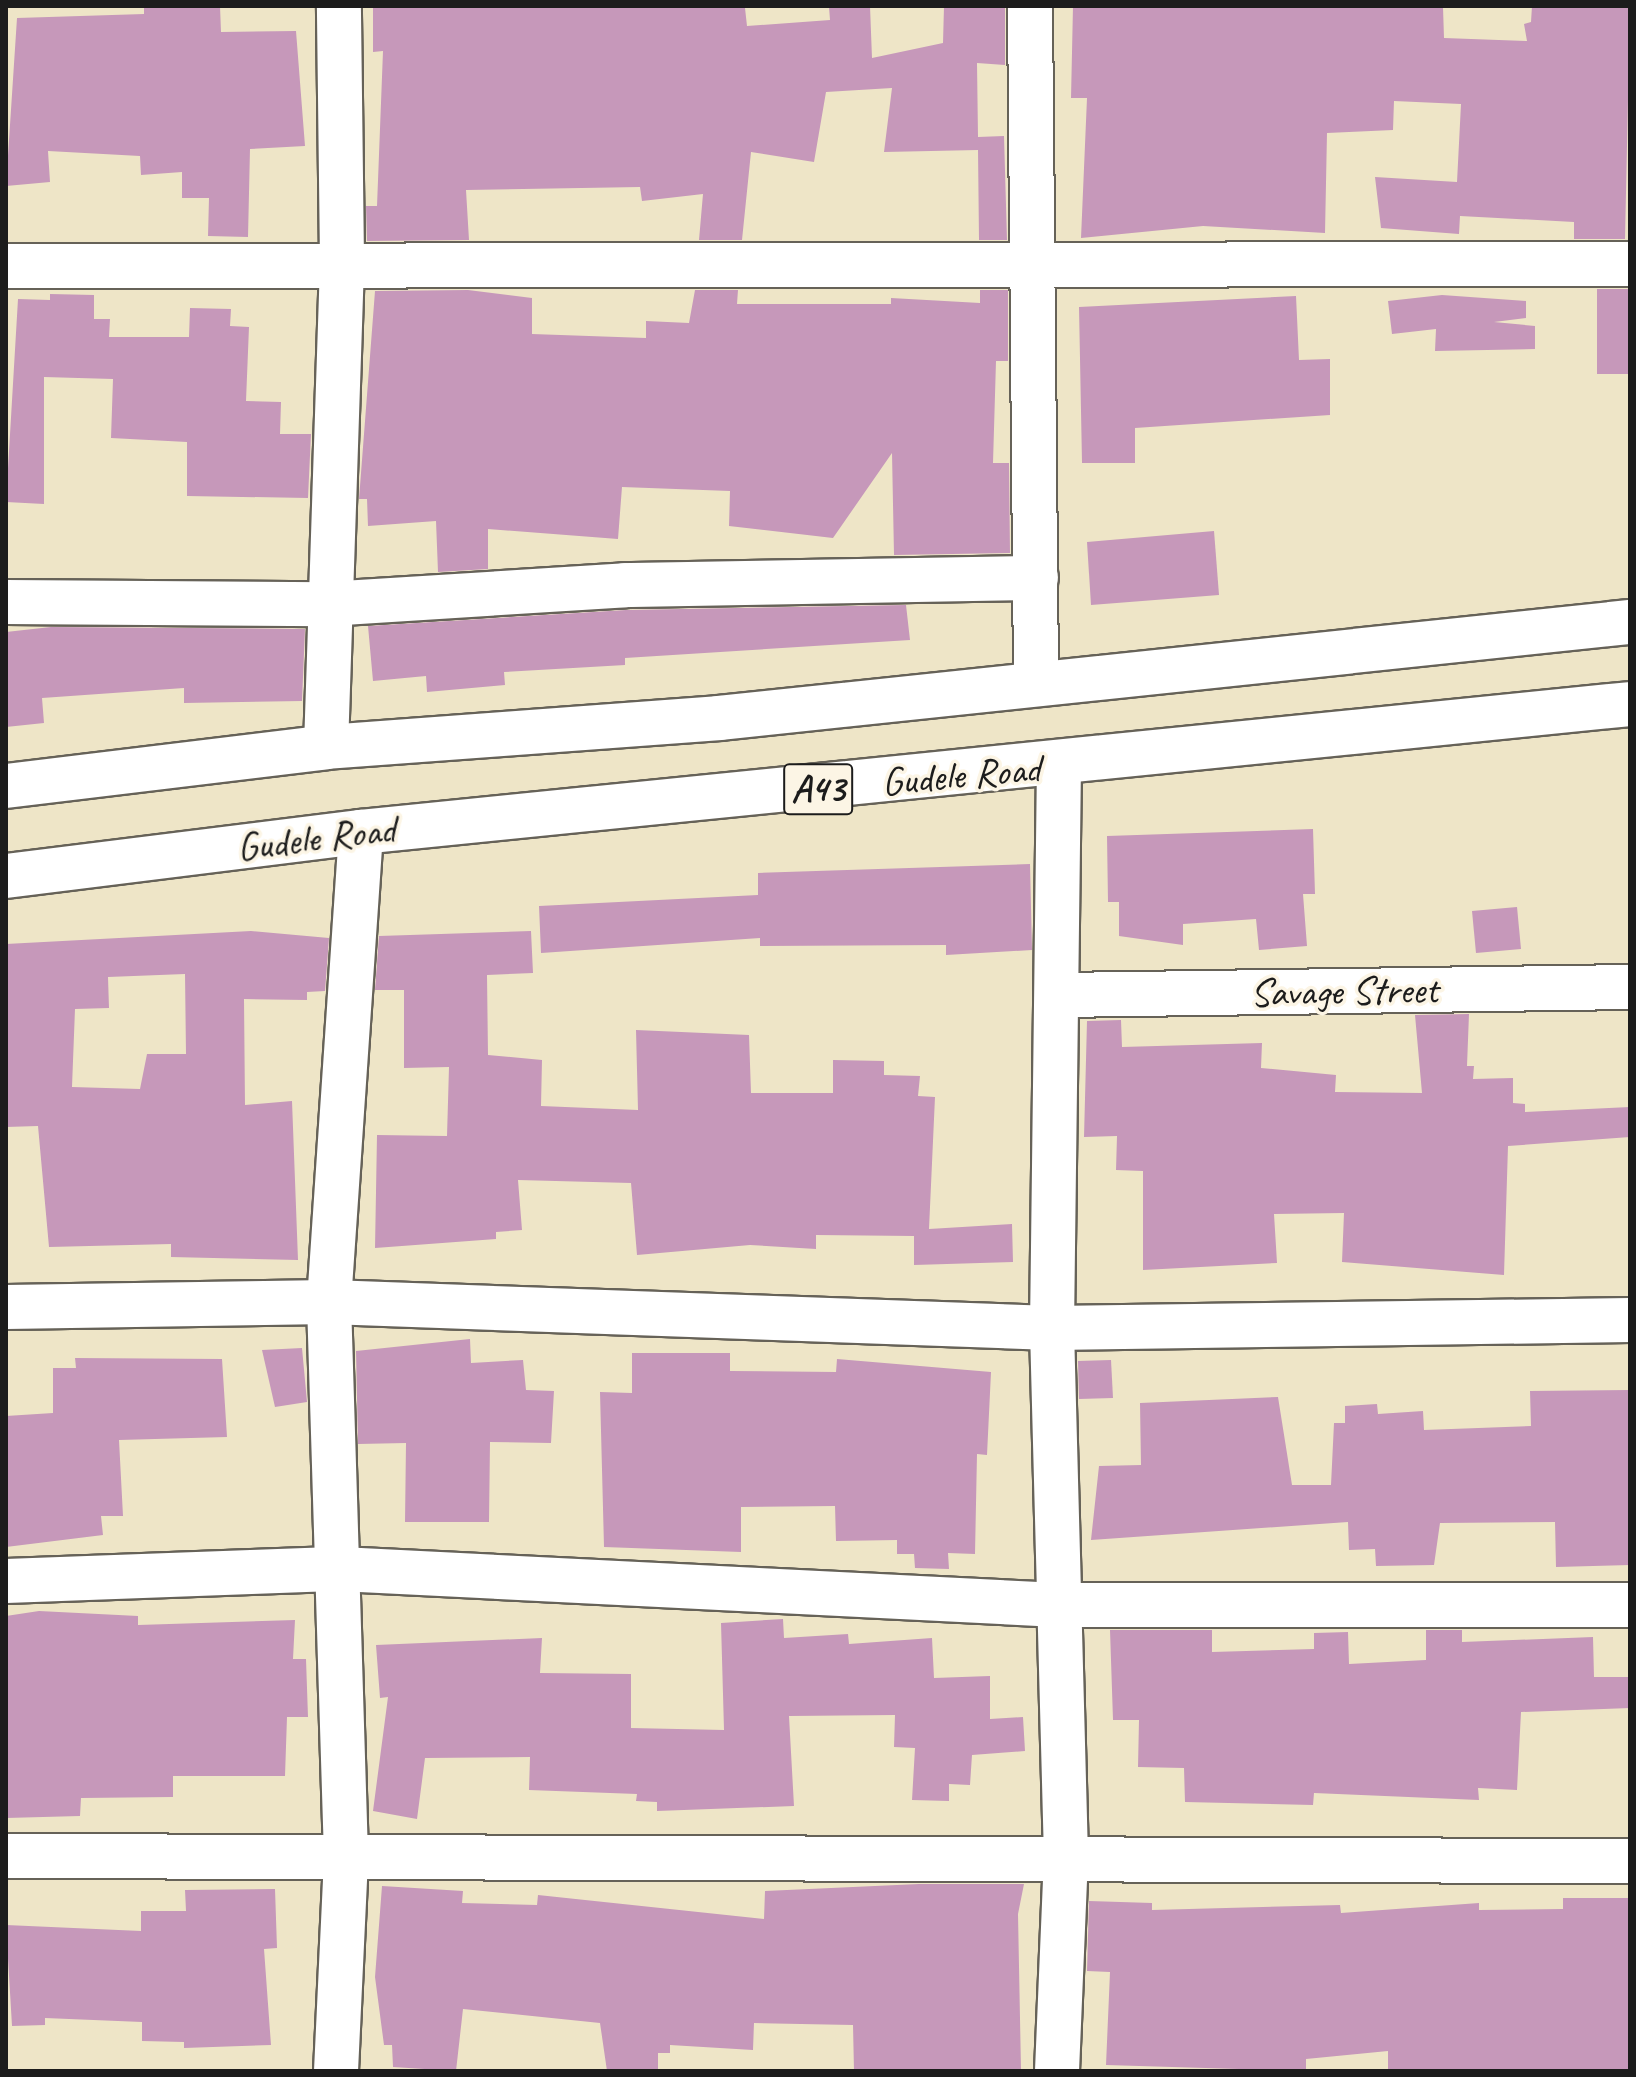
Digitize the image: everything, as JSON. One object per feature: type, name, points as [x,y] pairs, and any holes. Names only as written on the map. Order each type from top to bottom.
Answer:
[{"type":"main road","points":[[326,747],[327,604],[342,260],[339,6]]},
{"type":"main road","points":[[1030,6],[1035,263],[1036,683]]},
{"type":"main road","points":[[6,266],[342,260],[1630,264]]},
{"type":"main road","points":[[6,602],[327,604],[625,585],[1036,578]]},
{"type":"main road","name":"Gudele Road","points":[[6,786],[326,747],[719,718],[1630,622]]},
{"type":"main road","name":"Gudele Road","points":[[6,876],[361,832],[1059,766],[1630,704]]},
{"type":"main road","points":[[1057,2071],[1066,1857],[1052,1328],[1059,995],[1059,766]]},
{"type":"main road","points":[[336,2071],[346,1856],[340,1569],[329,1302],[361,832]]},
{"type":"main road","name":"Savage Street","points":[[1059,995],[1630,987]]},
{"type":"main road","points":[[6,1307],[329,1302],[1052,1328],[1630,1320]]},
{"type":"main road","points":[[6,1581],[340,1569],[1058,1605],[1630,1605]]},
{"type":"main road","points":[[6,1856],[1630,1861]]},
{"type":"building","points":[[144,6],[220,6],[221,32],[296,31],[305,146],[250,149],[248,237],[208,236],[209,198],[182,198],[182,172],[141,175],[140,156],[48,151],[50,182],[6,186],[17,18],[144,14]]},
{"type":"building","points":[[373,6],[745,8],[747,26],[830,20],[829,7],[870,6],[872,58],[943,43],[944,6],[1005,6],[1005,65],[977,63],[978,137],[1004,136],[1007,240],[979,240],[978,150],[884,152],[892,88],[826,92],[814,162],[751,152],[742,240],[699,240],[703,194],[642,201],[640,187],[466,190],[469,240],[367,241],[366,206],[377,206],[383,51],[373,52]]},
{"type":"building","points":[[1073,6],[1443,7],[1444,38],[1527,41],[1524,24],[1531,22],[1532,6],[1630,6],[1625,239],[1574,239],[1574,222],[1460,216],[1459,234],[1381,228],[1375,177],[1457,182],[1461,104],[1394,101],[1393,130],[1327,133],[1325,233],[1203,226],[1081,238],[1087,98],[1071,98]]},
{"type":"building","points":[[1597,289],[1630,289],[1630,374],[1597,374]]},
{"type":"building","points":[[468,290],[532,298],[532,334],[646,338],[646,321],[689,323],[695,290],[738,290],[737,304],[891,304],[891,298],[980,303],[980,290],[1008,290],[1008,361],[996,361],[993,463],[1009,463],[1010,553],[894,555],[892,453],[833,538],[729,526],[730,491],[622,487],[618,539],[488,529],[488,569],[438,572],[436,521],[368,526],[367,499],[359,499],[375,291]]},
{"type":"building","points":[[50,294],[94,295],[94,319],[110,319],[109,337],[189,337],[190,308],[231,309],[230,326],[249,327],[246,401],[281,402],[280,434],[311,434],[308,498],[187,496],[187,442],[111,438],[113,379],[44,377],[44,504],[6,502],[18,299],[50,300]]},
{"type":"building","points":[[1442,295],[1526,301],[1526,318],[1494,322],[1535,326],[1535,349],[1435,351],[1436,329],[1392,334],[1388,301]]},
{"type":"building","points":[[1296,296],[1299,360],[1330,359],[1330,415],[1135,428],[1135,463],[1082,463],[1079,307]]},
{"type":"building","points":[[1214,531],[1219,595],[1091,605],[1087,542]]},
{"type":"building","points":[[906,605],[910,640],[625,658],[625,665],[504,672],[505,685],[427,692],[426,676],[373,681],[368,626],[626,610]]},
{"type":"building","points":[[51,627],[305,629],[302,701],[184,703],[184,688],[42,698],[44,723],[6,727],[6,632]]},
{"type":"building","points":[[1313,829],[1315,894],[1303,894],[1307,946],[1259,950],[1256,919],[1183,924],[1183,945],[1119,936],[1119,902],[1108,902],[1107,836]]},
{"type":"building","points":[[1030,864],[1032,950],[946,955],[946,945],[760,946],[760,938],[541,953],[539,906],[758,895],[758,873]]},
{"type":"building","points":[[1517,907],[1521,949],[1476,953],[1472,911]]},
{"type":"building","points":[[251,931],[329,938],[325,991],[307,992],[307,1000],[244,999],[245,1105],[292,1101],[298,1260],[171,1257],[171,1244],[49,1247],[38,1126],[6,1127],[6,944]],"holes":[[[185,974],[186,1054],[147,1054],[140,1089],[72,1087],[75,1009],[109,1008],[108,977]]]},
{"type":"building","points":[[531,931],[533,973],[487,975],[488,1055],[542,1060],[541,1106],[638,1110],[636,1030],[749,1035],[751,1093],[833,1093],[833,1060],[884,1061],[884,1075],[920,1076],[918,1096],[935,1097],[929,1229],[1012,1224],[1013,1262],[914,1265],[914,1236],[816,1235],[816,1249],[750,1245],[637,1255],[631,1183],[518,1180],[522,1230],[496,1232],[496,1239],[375,1248],[377,1135],[447,1136],[449,1067],[404,1068],[404,990],[375,990],[379,936]]},
{"type":"building","points":[[1469,1014],[1467,1066],[1474,1066],[1473,1079],[1513,1078],[1513,1103],[1525,1104],[1525,1112],[1630,1107],[1630,1137],[1508,1146],[1504,1275],[1342,1262],[1344,1213],[1274,1214],[1277,1263],[1143,1270],[1143,1171],[1116,1170],[1117,1136],[1084,1137],[1087,1021],[1121,1020],[1122,1047],[1262,1043],[1261,1068],[1336,1075],[1335,1092],[1422,1093],[1415,1015]]},
{"type":"building","points":[[470,1339],[471,1363],[523,1360],[526,1390],[554,1391],[551,1443],[490,1442],[489,1522],[405,1522],[406,1443],[358,1444],[356,1351]]},
{"type":"building","points":[[302,1348],[307,1402],[275,1407],[262,1350]]},
{"type":"building","points":[[632,1353],[730,1353],[730,1371],[836,1372],[837,1359],[991,1372],[987,1455],[977,1454],[975,1554],[948,1553],[949,1569],[915,1568],[914,1554],[897,1554],[897,1540],[836,1541],[835,1506],[741,1507],[741,1552],[604,1547],[600,1392],[632,1393]]},
{"type":"building","points":[[75,1358],[222,1359],[227,1437],[119,1440],[123,1516],[101,1516],[103,1535],[6,1547],[6,1416],[53,1413],[53,1368],[76,1368]]},
{"type":"building","points":[[1111,1360],[1113,1398],[1079,1399],[1078,1361]]},
{"type":"building","points":[[1630,1390],[1630,1565],[1556,1567],[1555,1522],[1440,1523],[1434,1565],[1376,1566],[1375,1549],[1349,1550],[1348,1522],[1091,1540],[1099,1466],[1141,1465],[1140,1403],[1278,1397],[1292,1485],[1331,1485],[1334,1423],[1345,1423],[1345,1406],[1377,1404],[1378,1414],[1423,1411],[1424,1430],[1531,1426],[1530,1391]]},
{"type":"building","points":[[39,1611],[138,1616],[138,1625],[295,1620],[293,1659],[306,1659],[308,1717],[287,1717],[285,1776],[173,1776],[173,1797],[81,1798],[80,1816],[6,1818],[6,1616]]},
{"type":"building","points":[[783,1619],[784,1638],[848,1634],[849,1644],[932,1638],[934,1678],[990,1676],[990,1719],[1023,1717],[1025,1751],[972,1755],[970,1785],[949,1784],[949,1801],[912,1800],[915,1748],[894,1747],[895,1715],[789,1716],[794,1806],[657,1811],[657,1802],[636,1801],[637,1794],[529,1790],[530,1757],[425,1758],[417,1819],[373,1811],[388,1697],[380,1698],[376,1645],[542,1638],[540,1673],[631,1674],[631,1728],[724,1730],[721,1623]]},
{"type":"building","points":[[1110,1630],[1212,1630],[1212,1652],[1314,1649],[1314,1633],[1348,1632],[1349,1664],[1426,1660],[1426,1630],[1462,1630],[1462,1642],[1593,1637],[1594,1677],[1630,1677],[1630,1708],[1521,1712],[1517,1790],[1478,1788],[1479,1800],[1314,1793],[1313,1805],[1185,1802],[1184,1768],[1138,1767],[1139,1720],[1113,1720]]},
{"type":"building","points":[[919,1884],[1024,1884],[1018,1914],[1021,2070],[854,2071],[853,2025],[754,2023],[753,2050],[670,2045],[670,2053],[658,2053],[658,2071],[607,2071],[600,2023],[463,2009],[456,2071],[393,2067],[392,2045],[384,2045],[375,1977],[382,1886],[463,1891],[462,1903],[537,1905],[538,1895],[764,1919],[765,1891]]},
{"type":"building","points":[[275,1889],[277,1948],[264,1949],[271,2045],[184,2048],[184,2042],[142,2041],[142,2022],[45,2018],[45,2025],[12,2026],[6,1925],[141,1931],[141,1911],[186,1911],[185,1890]]},
{"type":"building","points":[[1563,1898],[1630,1898],[1630,2071],[1388,2071],[1388,2051],[1306,2059],[1306,2071],[1106,2065],[1110,1972],[1087,1971],[1089,1901],[1152,1903],[1152,1910],[1340,1905],[1341,1913],[1479,1903],[1479,1910],[1563,1909]]}]
